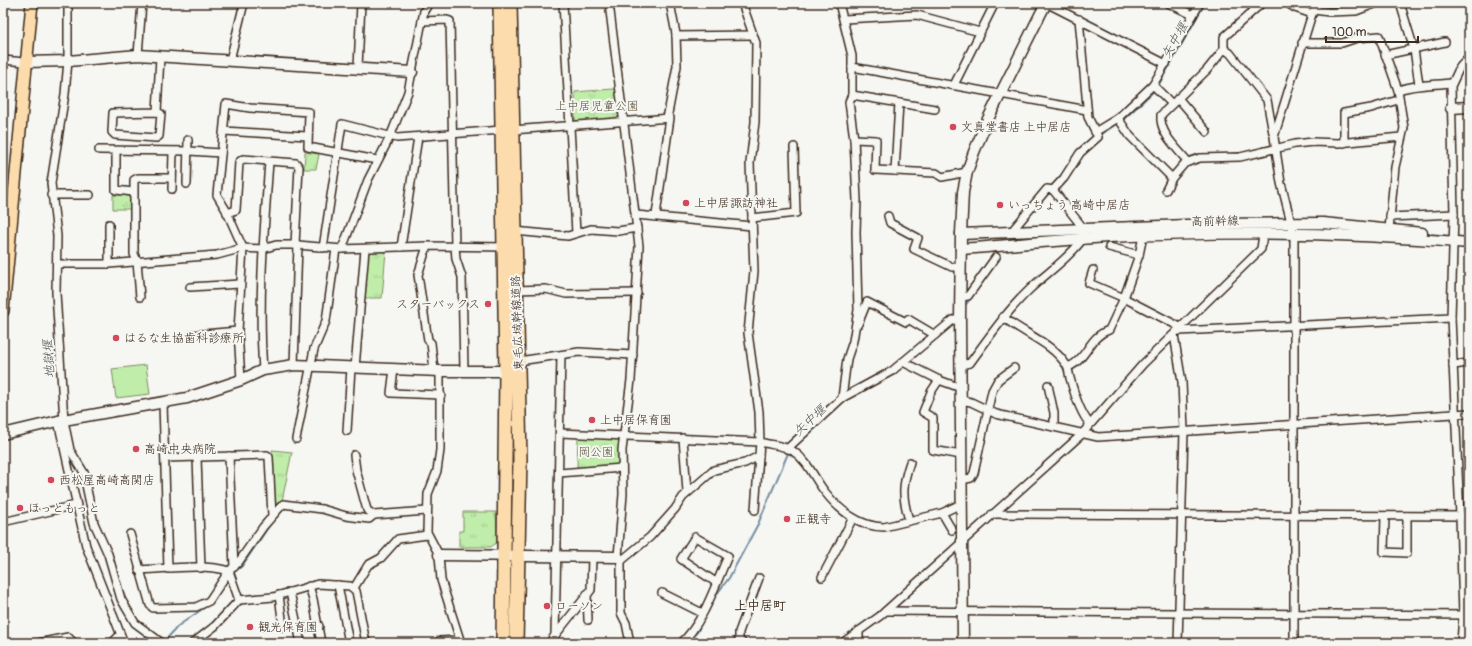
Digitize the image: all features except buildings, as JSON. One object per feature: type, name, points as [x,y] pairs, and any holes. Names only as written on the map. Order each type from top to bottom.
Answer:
[{"type":"highway","name":"東毛広域幹線道路","points":[[500,3],[514,231],[510,247],[517,290],[519,361],[516,643]]},
{"type":"highway","name":"東毛広域幹線道路","points":[[504,643],[506,371],[510,247],[507,130],[510,3]]},
{"type":"main road","points":[[3,311],[4,282],[32,3]]},
{"type":"street","points":[[68,3],[68,61],[65,94],[51,183],[51,195],[57,236],[56,293],[61,421],[76,505],[86,546],[124,643]]},
{"type":"street","points":[[138,56],[142,3]]},
{"type":"street","points":[[230,60],[244,3]]},
{"type":"street","points":[[358,67],[361,3]]},
{"type":"street","points":[[296,439],[314,349],[326,321],[339,249],[377,160],[390,137],[408,92],[424,11],[429,3]]},
{"type":"street","points":[[563,3],[576,233]]},
{"type":"street","points":[[609,3],[639,246],[633,355],[625,435],[622,450],[623,494],[620,559],[621,613],[626,623],[630,643]]},
{"type":"street","points":[[667,119],[677,66],[676,36],[670,3]]},
{"type":"street","points":[[742,3],[756,43],[755,122],[750,163],[754,271],[748,341],[758,393],[760,442],[755,510]]},
{"type":"street","points":[[840,3],[852,56],[852,95],[849,102],[854,139],[857,200],[856,232],[858,310],[854,334],[847,359],[842,398]]},
{"type":"street","points":[[954,85],[995,3]]},
{"type":"street","points":[[963,643],[960,320],[961,234],[963,192],[967,172],[982,132],[1046,3],[1166,64]]},
{"type":"street","points":[[1168,3],[1193,15]]},
{"type":"street","points":[[1095,132],[1118,118],[1153,85],[1200,3]]},
{"type":"street","points":[[1188,162],[1170,140],[1161,123],[1161,115],[1207,70],[1224,49],[1224,37],[1262,3]]},
{"type":"street","points":[[1287,3],[1296,8],[1313,12],[1356,11],[1377,3]]},
{"type":"street","points":[[1274,137],[1302,43],[1317,3]]},
{"type":"street","points":[[1400,3],[1414,50],[1419,85]]},
{"type":"street","points":[[844,19],[917,16],[980,32]]},
{"type":"street","points":[[1053,190],[1064,178],[1080,153],[1097,140],[1098,137],[1090,122],[1087,110],[1079,19]]},
{"type":"street","points":[[422,21],[446,20],[450,22],[455,246],[456,259],[462,277],[464,370]]},
{"type":"street","points":[[676,36],[753,35]]},
{"type":"street","points":[[1302,43],[1342,43],[1357,38],[1379,36],[1398,90],[1398,100],[1404,128],[1395,167],[1389,229]]},
{"type":"street","points":[[1385,55],[1446,42]]},
{"type":"street","points":[[1224,49],[1230,53],[1267,100],[1281,183],[1294,229],[1294,643]]},
{"type":"street","points":[[3,60],[25,62],[68,61],[138,56],[358,67],[412,72]]},
{"type":"street","points":[[157,112],[160,57]]},
{"type":"street","points":[[1461,643],[1466,615],[1451,318],[1454,214],[1451,108],[1452,83],[1460,67],[1469,58]]},
{"type":"street","points":[[852,67],[1087,110]]},
{"type":"street","points":[[1398,90],[1415,84],[1452,83]]},
{"type":"street","points":[[1153,85],[1172,104]]},
{"type":"street","points":[[852,95],[935,109]]},
{"type":"street","points":[[1178,98],[1207,132]]},
{"type":"street","points":[[1344,142],[1344,113],[1371,108],[1398,100]]},
{"type":"street","points":[[895,171],[899,103]]},
{"type":"street","points":[[241,380],[238,331],[243,248],[217,195],[226,104],[250,108],[309,112],[307,136],[308,147],[337,151],[377,160]]},
{"type":"street","points":[[1451,108],[1469,107]]},
{"type":"street","points":[[157,112],[161,114],[159,136],[156,138],[115,135],[112,132],[113,113],[157,112]]},
{"type":"street","points":[[323,248],[342,124],[390,137],[418,137],[670,118],[656,215]]},
{"type":"street","points":[[1118,118],[1130,136],[1172,178]]},
{"type":"street","points":[[224,131],[307,136]]},
{"type":"street","points":[[401,247],[418,137]]},
{"type":"street","points":[[1166,190],[1172,178],[1188,162],[1200,158],[1240,157],[1312,142],[1344,142],[1401,137]]},
{"type":"street","points":[[854,139],[876,140],[875,170],[936,172],[942,177],[967,172]]},
{"type":"street","points":[[187,184],[189,151],[188,140]]},
{"type":"street","points":[[752,218],[796,213],[794,147]]},
{"type":"street","points":[[99,150],[189,151],[221,153]]},
{"type":"street","points":[[116,151],[116,190],[133,192]]},
{"type":"street","points":[[172,189],[173,152]]},
{"type":"street","points":[[227,213],[236,210],[239,162],[243,159],[296,163],[299,167],[294,364]]},
{"type":"street","points":[[263,370],[260,336],[263,249],[269,162]]},
{"type":"street","points":[[140,297],[137,261],[134,254],[134,180],[138,178],[172,178]]},
{"type":"street","points":[[1011,232],[1047,189],[1053,190],[1084,229]]},
{"type":"street","points":[[51,195],[90,195]]},
{"type":"street","points":[[1390,217],[1454,214]]},
{"type":"street","points":[[636,215],[656,215],[752,226]]},
{"type":"street","points":[[888,216],[890,223],[918,238],[914,249],[952,267],[961,267]]},
{"type":"street","name":"高前幹線","points":[[961,249],[1144,236],[1264,234],[1323,223],[1389,229],[1454,239],[1469,243]]},
{"type":"street","points":[[109,224],[109,264]]},
{"type":"street","name":"高前幹線","points":[[961,234],[1211,224],[1365,235],[1454,239],[1469,237]]},
{"type":"street","points":[[514,231],[568,236],[591,229],[618,231],[637,228]]},
{"type":"street","points":[[842,643],[886,611],[1081,435],[1143,364],[1178,332],[1261,249],[1264,234]]},
{"type":"street","points":[[1068,367],[1082,358],[1097,335],[1109,330],[1124,298],[1144,236]]},
{"type":"street","points":[[960,365],[970,363],[1004,317],[1030,289],[1075,250],[1082,240]]},
{"type":"street","points":[[57,264],[109,264],[217,255],[243,248],[263,249],[276,245],[296,245],[339,249],[426,246],[455,246],[474,248],[510,247]]},
{"type":"street","points":[[426,246],[418,275],[428,340],[431,343],[441,395],[440,450],[437,472],[428,494],[427,535],[439,555],[441,580],[460,642],[438,641]]},
{"type":"street","points":[[1109,247],[1139,255]]},
{"type":"street","points":[[347,431],[365,249]]},
{"type":"street","points":[[961,297],[968,296],[996,257]]},
{"type":"street","points":[[1093,270],[1089,283],[1124,298],[1178,332],[1451,318]]},
{"type":"street","points":[[190,287],[240,284]]},
{"type":"street","points":[[517,290],[546,289],[566,294],[637,292]]},
{"type":"street","points":[[854,334],[867,302],[906,322],[908,319],[935,335]]},
{"type":"street","points":[[1004,317],[1048,347],[1068,367],[1076,397],[1085,418],[1090,424]]},
{"type":"street","points":[[787,449],[842,398],[888,374],[953,320],[960,320]]},
{"type":"street","points":[[192,335],[238,331]]},
{"type":"street","points":[[1178,332],[1184,431],[1178,643]]},
{"type":"street","points":[[519,361],[579,352],[633,355]]},
{"type":"street","points":[[555,635],[558,557],[561,355]]},
{"type":"street","points":[[903,362],[939,380],[961,388]]},
{"type":"street","points":[[1453,365],[1469,363]]},
{"type":"street","points":[[3,434],[61,421],[187,398],[241,380],[263,370],[294,364],[353,368],[506,371]]},
{"type":"street","points":[[961,480],[970,478],[974,473],[992,391],[998,380],[1014,368]]},
{"type":"street","points":[[394,369],[391,393],[441,395]]},
{"type":"street","points":[[939,380],[931,392],[923,412],[933,418],[933,450],[961,455]]},
{"type":"street","points":[[1048,385],[1054,413],[1054,427]]},
{"type":"street","points":[[961,400],[971,402],[996,414],[1054,427],[1081,435],[1098,437],[1469,413]]},
{"type":"street","points":[[163,403],[168,569]]},
{"type":"street","points":[[61,421],[70,450],[86,476],[86,485],[94,523],[108,554],[121,599],[136,623],[162,643]]},
{"type":"street","points":[[560,433],[760,442],[787,449],[804,461],[825,493],[860,523],[874,527],[884,527],[942,513],[961,504]]},
{"type":"street","points":[[683,438],[687,492]]},
{"type":"street","points":[[165,458],[267,455],[269,457],[272,516]]},
{"type":"street","points":[[354,455],[356,470],[367,510],[374,515]]},
{"type":"street","points":[[229,456],[231,569],[239,600]]},
{"type":"street","points":[[439,555],[505,555],[620,559],[650,537],[675,510],[687,492],[714,470],[745,463],[759,456]]},
{"type":"street","points":[[197,458],[201,568]]},
{"type":"street","points":[[909,520],[904,501],[903,485],[910,462]]},
{"type":"street","points":[[559,474],[622,468]]},
{"type":"street","points":[[130,534],[139,570],[150,605],[153,608],[202,606],[209,601],[231,569],[238,563],[272,516],[283,504],[322,508],[346,516],[369,519],[374,515],[427,511]]},
{"type":"street","points":[[3,522],[76,505]]},
{"type":"street","points":[[942,513],[952,530]]},
{"type":"street","points":[[992,514],[1469,516]]},
{"type":"street","points":[[1385,516],[1384,552],[1407,553],[1407,516]]},
{"type":"street","points":[[822,577],[853,518]]},
{"type":"street","points":[[366,643],[354,588],[368,565],[381,558],[398,539],[427,535]]},
{"type":"street","points":[[681,643],[694,630],[717,582],[728,556],[695,537],[681,559],[717,582]]},
{"type":"street","points":[[549,643],[591,590],[592,557]]},
{"type":"street","points":[[139,570],[201,568],[231,569]]},
{"type":"street","points":[[740,642],[740,628],[759,578]]},
{"type":"street","points":[[194,643],[215,626],[239,600],[254,600],[279,595],[318,584],[338,585],[354,588]]},
{"type":"street","points":[[338,585],[349,643]]},
{"type":"street","points":[[309,586],[319,626],[321,643]]},
{"type":"street","points":[[290,592],[299,628],[301,643]]},
{"type":"street","points":[[662,593],[702,613]]},
{"type":"street","points":[[588,594],[588,620]]},
{"type":"street","points":[[279,595],[283,628]]},
{"type":"street","points":[[886,611],[1466,615]]},
{"type":"street","points":[[299,628],[319,626]]},
{"type":"street","points":[[859,631],[859,643]]},
{"type":"street","points":[[112,643],[120,635]]},
{"type":"street","points":[[38,643],[68,637],[74,643]]},
{"type":"green space","name":"上中居児童公園","points":[[613,89],[618,91],[620,117],[617,120],[578,123],[575,119],[575,92]]},
{"type":"green space","points":[[305,152],[319,154],[316,169],[304,169]]},
{"type":"green space","points":[[113,195],[126,195],[130,198],[130,209],[113,209]]},
{"type":"green space","points":[[386,251],[382,298],[363,298],[368,253]]},
{"type":"green space","points":[[146,365],[150,394],[116,398],[112,369]]},
{"type":"green space","name":"岡公園","points":[[578,436],[621,436],[619,465],[577,469]]},
{"type":"green space","points":[[272,450],[292,452],[282,501],[275,508]]},
{"type":"green space","points":[[463,512],[496,512],[497,542],[491,547],[459,547],[459,531],[463,531]]},
{"type":"waterway","name":"矢中堰","points":[[1158,86],[1205,3]]},
{"type":"waterway","name":"矢中堰","points":[[1124,119],[1155,90]]},
{"type":"waterway","name":"矢中堰","points":[[1102,134],[1116,124]]},
{"type":"waterway","name":"矢中堰","points":[[1043,199],[1050,192]]},
{"type":"waterway","name":"矢中堰","points":[[964,307],[971,298]]},
{"type":"waterway","name":"矢中堰","points":[[713,599],[729,578],[758,524],[789,451]]},
{"type":"waterway","points":[[232,574],[242,566],[273,520]]},
{"type":"waterway","name":"地獄堰","points":[[87,536],[91,551]]},
{"type":"waterway","points":[[164,642],[178,626],[211,603]]},
{"type":"waterway","name":"矢中堰","points":[[687,643],[698,631],[702,621]]},
{"type":"place","name":"文真堂書店 上中居店","points":[[953,127]]},
{"type":"place","name":"上中居諏訪神社","points":[[686,203]]},
{"type":"place","name":"いっちょう 高崎中居店","points":[[1000,205]]},
{"type":"place","name":"スターバックス","points":[[488,304]]},
{"type":"place","name":"はるな生協歯科診療所","points":[[116,338]]},
{"type":"place","name":"上中居保育園","points":[[592,420]]},
{"type":"place","name":"高崎中央病院","points":[[136,449]]},
{"type":"place","name":"西松屋高崎高関店","points":[[51,480]]},
{"type":"place","name":"ほっともっと","points":[[20,508]]},
{"type":"place","name":"正観寺","points":[[787,519]]},
{"type":"place","name":"ローソン","points":[[547,606]]},
{"type":"place","name":"観光保育園","points":[[250,627]]},
{"type":"district","name":"上中居町","points":[[760,605]]}]
